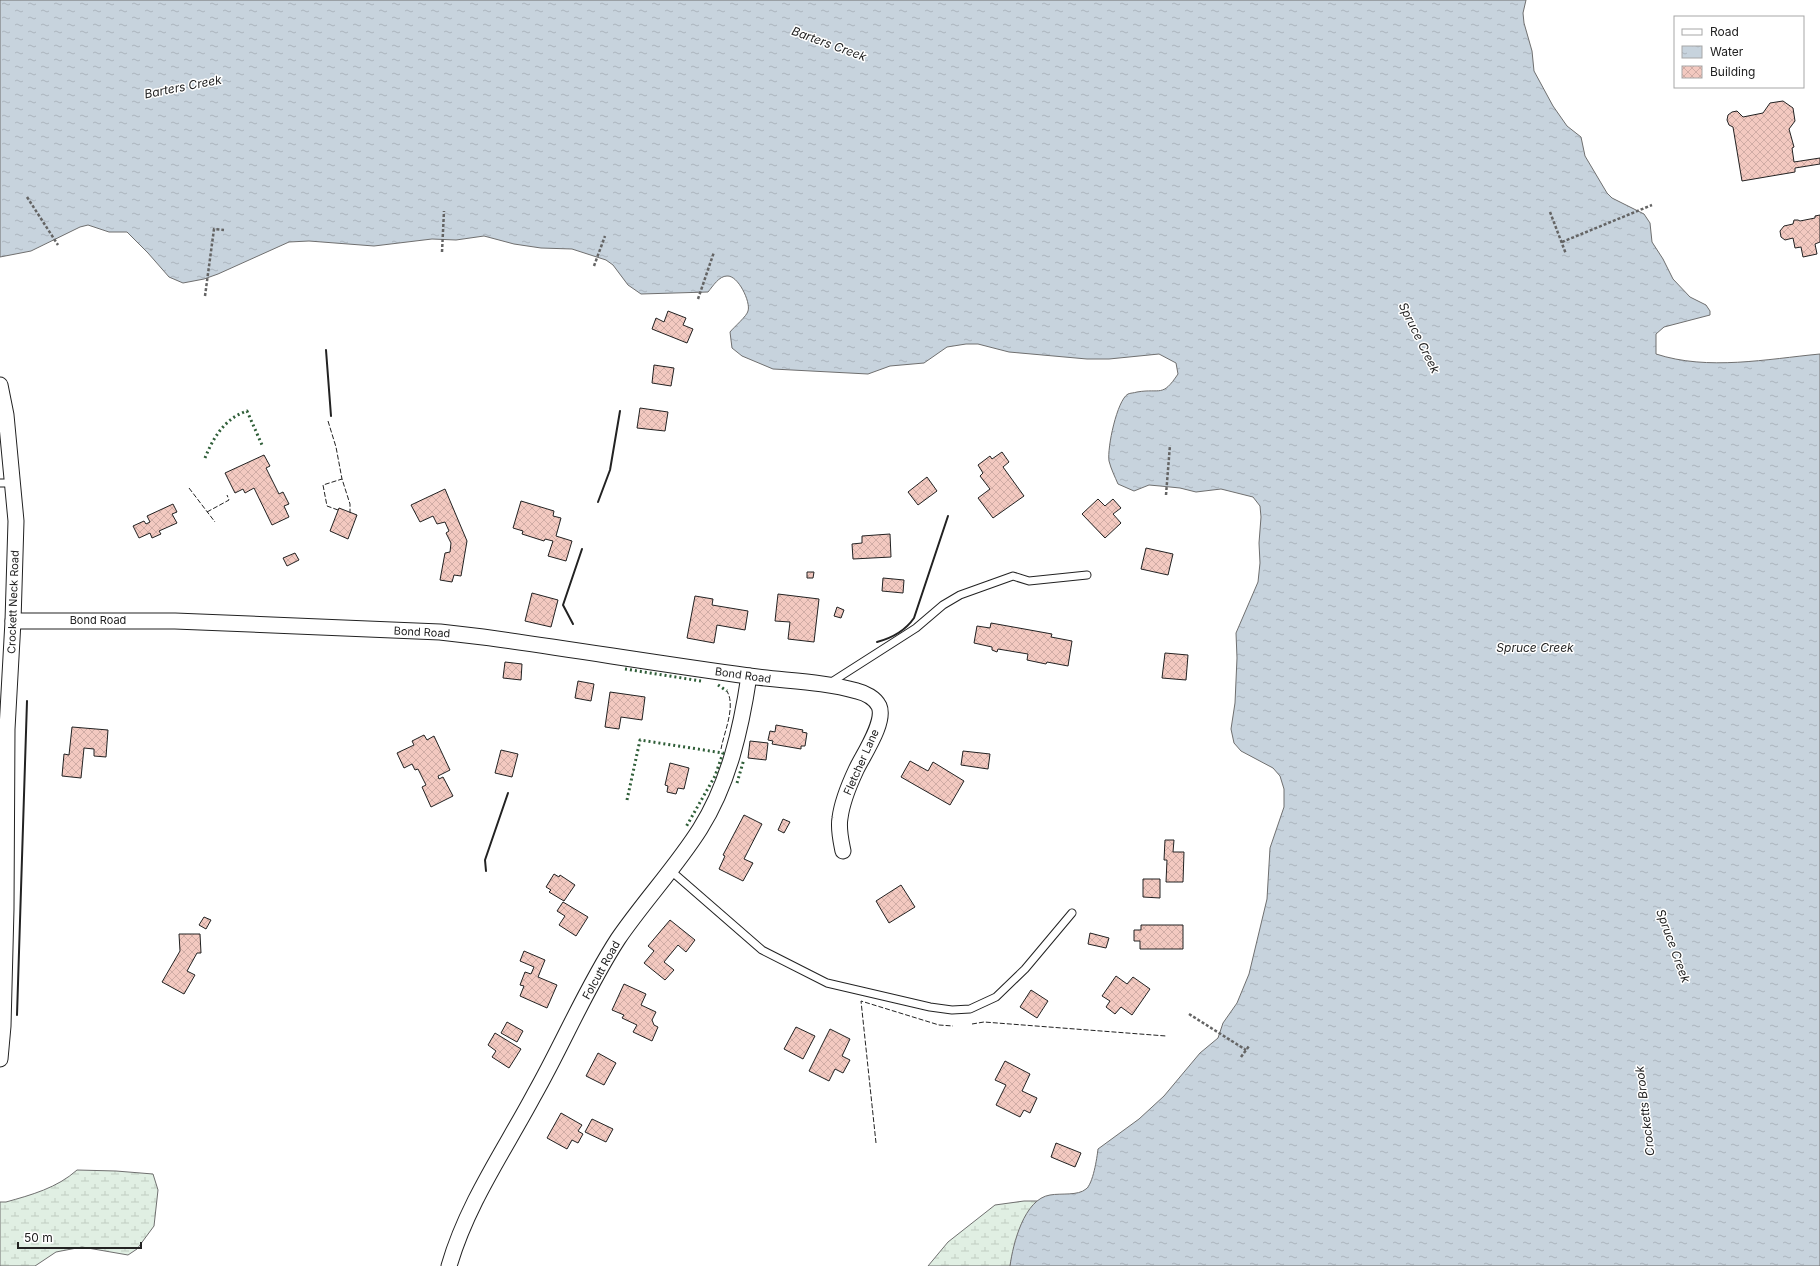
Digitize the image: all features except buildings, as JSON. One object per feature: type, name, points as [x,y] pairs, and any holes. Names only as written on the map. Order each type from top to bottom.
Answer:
[{"type":"street","name":"Crockett Neck Road","points":[[0,385],[6,415],[7,483],[16,521],[14,621],[7,729],[6,909],[3,1026],[0,1059]]},
{"type":"street","name":"Bond Road","points":[[14,621],[168,621],[305,625],[440,632],[536,644],[750,676],[827,685]]},
{"type":"street","name":"Folcutt Road","points":[[449,1266],[472,1206],[534,1095],[607,957],[645,902],[700,828],[724,783],[744,713],[750,676]]},
{"type":"street","name":"Fletcher Lane","points":[[827,685],[856,691],[869,696],[879,706],[880,713],[872,740],[857,769],[842,807],[840,830],[843,851]]},
{"type":"lane","points":[[827,685],[916,628],[943,605],[960,595],[1013,576],[1029,581],[1087,575]]},
{"type":"lane","points":[[670,870],[762,950],[826,982],[930,1007],[952,1010],[970,1009],[996,997],[1025,969],[1072,913]]},
{"type":"path","points":[[27,197],[58,245]]},
{"type":"path","points":[[1562,242],[1652,205]]},
{"type":"path","points":[[442,252],[444,211]]},
{"type":"path","points":[[1550,212],[1566,254]]},
{"type":"path","points":[[205,296],[214,229],[224,230]]},
{"type":"path","points":[[594,266],[605,236]]},
{"type":"path","points":[[698,299],[714,252]]},
{"type":"path","points":[[1166,495],[1170,445]]},
{"type":"path","points":[[1189,1014],[1246,1050]]},
{"type":"path","points":[[1241,1057],[1249,1046]]},
{"type":"green space","points":[[77,1170],[153,1174],[158,1190],[154,1226],[137,1249],[128,1255],[82,1247],[56,1252],[35,1266],[0,1266],[0,1202],[25,1197],[43,1190],[61,1182]]},
{"type":"green space","points":[[1024,1201],[1037,1201],[1027,1216],[1020,1232],[1010,1266],[928,1266],[948,1242],[995,1205]]},
{"type":"water","name":"Spruce Creek","points":[[0,0],[1526,0],[1523,13],[1524,23],[1532,51],[1534,71],[1553,106],[1567,126],[1581,137],[1585,156],[1607,193],[1612,198],[1644,214],[1650,223],[1652,242],[1673,279],[1690,297],[1706,305],[1710,311],[1710,315],[1664,327],[1656,334],[1656,354],[1696,362],[1717,363],[1759,361],[1820,354],[1820,1266],[1010,1266],[1021,1224],[1033,1205],[1041,1198],[1050,1195],[1079,1193],[1086,1189],[1093,1177],[1098,1149],[1139,1119],[1164,1096],[1200,1053],[1218,1038],[1223,1023],[1237,1003],[1249,974],[1267,899],[1270,848],[1284,807],[1284,789],[1280,776],[1273,768],[1241,751],[1234,743],[1231,729],[1235,703],[1237,658],[1236,633],[1258,582],[1260,563],[1260,506],[1253,497],[1221,489],[1196,492],[1180,488],[1149,485],[1134,491],[1118,484],[1109,461],[1111,436],[1120,405],[1124,398],[1130,393],[1164,389],[1173,382],[1178,374],[1176,363],[1159,354],[1109,359],[1087,359],[1009,352],[978,344],[966,344],[947,347],[924,363],[890,366],[868,374],[773,369],[742,356],[732,348],[730,332],[748,311],[748,302],[739,284],[731,277],[724,276],[716,282],[708,292],[641,294],[628,285],[613,265],[606,260],[572,249],[541,248],[514,244],[484,236],[456,240],[432,239],[374,246],[309,241],[289,242],[218,274],[204,279],[183,283],[169,277],[127,232],[109,232],[88,225],[80,227],[31,251],[0,257]]},
{"type":"hedge","points":[[205,458],[216,436],[226,424],[232,418],[247,411],[262,445]]},
{"type":"hedge","points":[[625,669],[701,681]]},
{"type":"hedge","points":[[718,685],[727,691]]},
{"type":"hedge","points":[[627,800],[640,740],[723,753],[715,776],[686,827]]},
{"type":"hedge","points":[[737,783],[744,759]]},
{"type":"fence","points":[[328,421],[336,447],[342,479]]},
{"type":"fence","points":[[338,510],[327,506],[323,485],[342,479],[350,504],[350,513]]},
{"type":"fence","points":[[189,488],[215,522]]},
{"type":"fence","points":[[207,512],[229,500],[227,495]]},
{"type":"fence","points":[[721,749],[730,712],[727,691]]},
{"type":"fence","points":[[876,1143],[861,1001],[939,1025],[953,1026]]},
{"type":"fence","points":[[972,1024],[984,1022],[1166,1036]]},
{"type":"wall","points":[[326,350],[331,416]]},
{"type":"wall","points":[[598,502],[610,470],[620,411]]},
{"type":"wall","points":[[877,642],[898,633],[907,627],[914,618],[948,516]]},
{"type":"wall","points":[[573,624],[563,605],[582,549]]},
{"type":"wall","points":[[17,1015],[27,701]]},
{"type":"wall","points":[[486,871],[485,860],[508,793]]},
{"type":"water label","name":"Barters Creek","points":[[829,44]]},
{"type":"water label","name":"Barters Creek","points":[[183,87]]},
{"type":"water label","name":"Crocketts Brook","points":[[1645,1111]]}]
